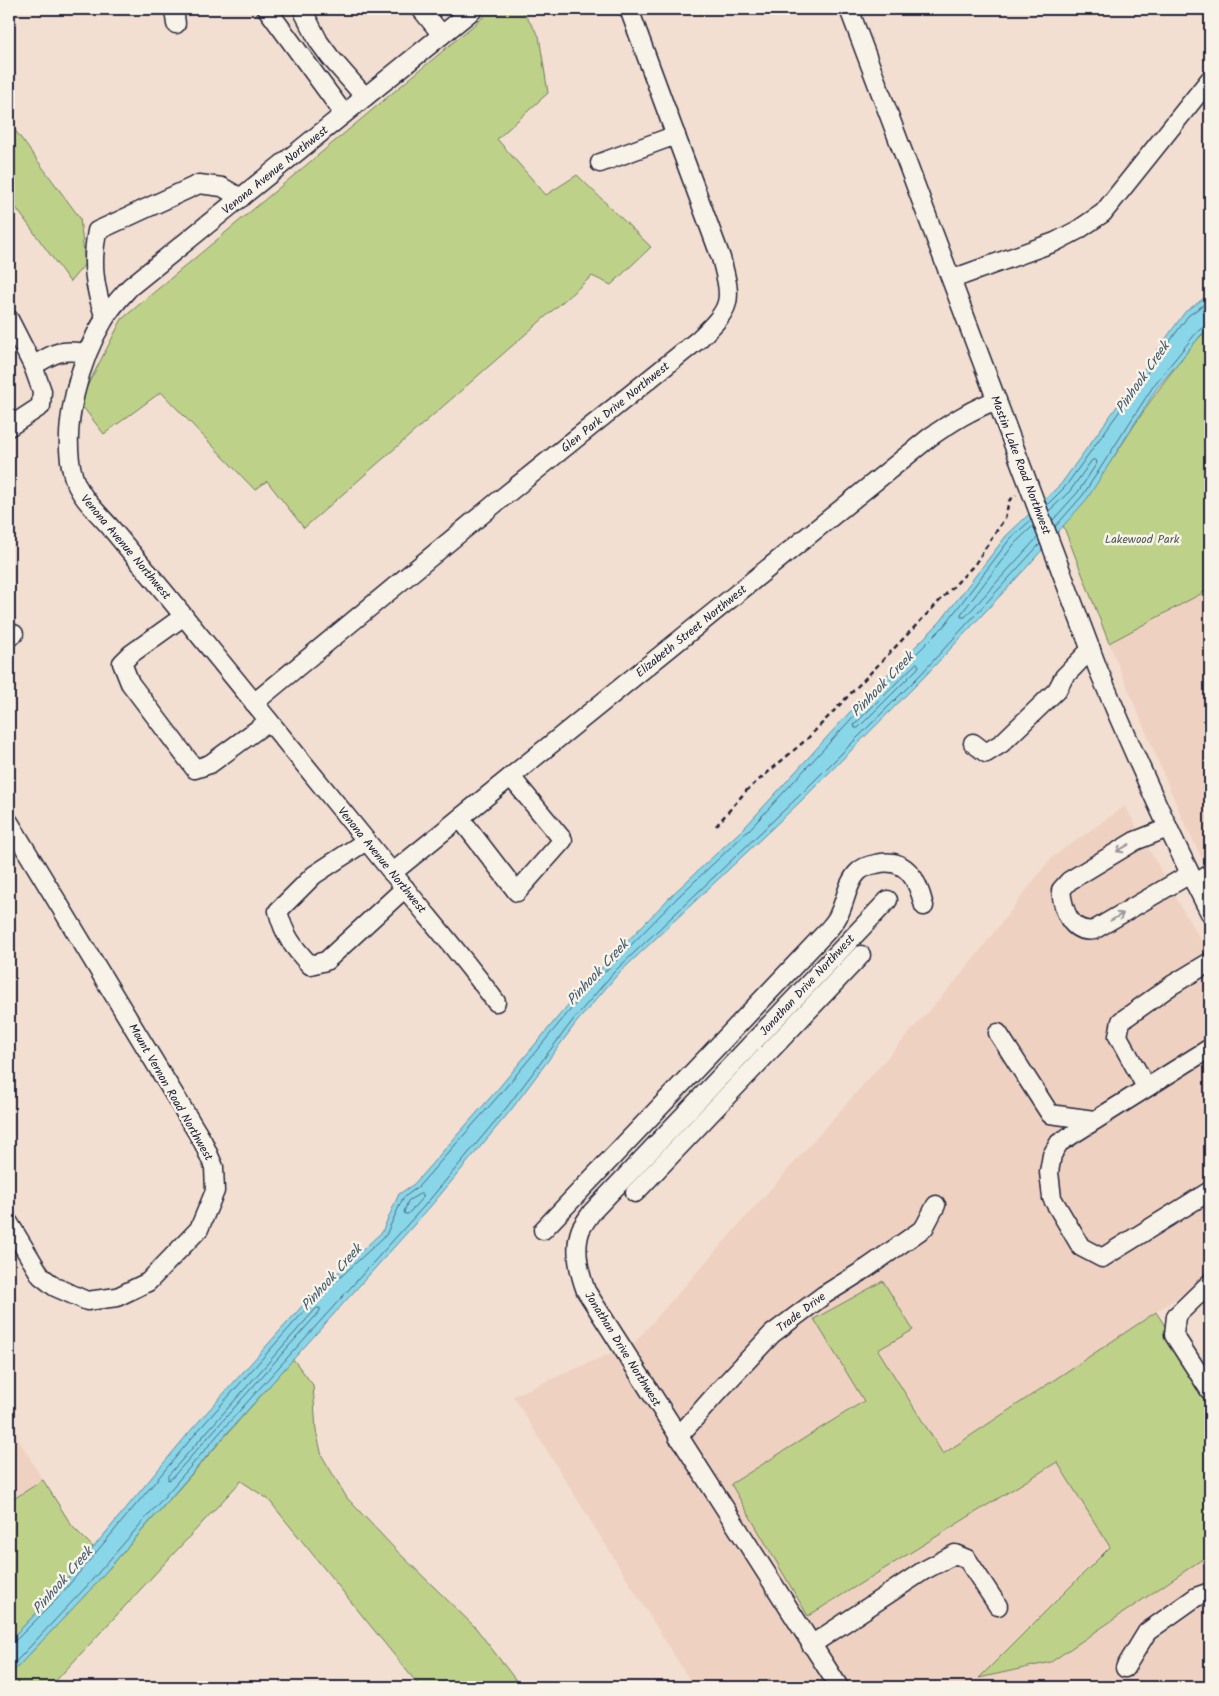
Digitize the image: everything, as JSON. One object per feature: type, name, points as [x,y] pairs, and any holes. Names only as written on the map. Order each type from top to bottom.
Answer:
[{"type":"street","points":[[268,9],[344,114]]},
{"type":"street","points":[[309,9],[304,13],[319,42],[365,97]]},
{"type":"street","points":[[421,9],[442,35]]},
{"type":"street","name":"Glen Park Drive Northwest","points":[[254,703],[497,502],[698,340],[717,322],[727,306],[728,287],[721,258],[629,9]]},
{"type":"street","name":"Mastin Lake Road Northwest","points":[[849,9],[1091,649],[1135,756],[1192,879],[1210,913]]},
{"type":"street","name":"Venona Avenue Northwest","points":[[468,10],[442,35],[130,288],[117,301],[105,318],[87,353],[73,401],[68,428],[68,452],[73,476],[82,494],[463,957],[496,1002]]},
{"type":"street","points":[[952,279],[1056,242],[1103,213],[1210,78]]},
{"type":"street","points":[[600,162],[676,135]]},
{"type":"street","points":[[105,318],[96,294],[92,252],[96,231],[199,184],[222,187],[241,198]]},
{"type":"street","points":[[9,319],[33,366],[42,391],[41,406],[9,427]]},
{"type":"street","points":[[33,366],[50,355],[68,350],[87,353]]},
{"type":"street","name":"Elizabeth Street Northwest","points":[[392,873],[930,437],[975,408],[997,400]]},
{"type":"street","points":[[184,616],[131,654],[122,664],[130,683],[195,769],[210,764],[269,721]]},
{"type":"street","points":[[973,743],[986,753],[1002,743],[1057,690],[1064,677],[1091,649]]},
{"type":"street","points":[[460,818],[517,892],[563,840],[510,777]]},
{"type":"street","name":"Mount Vernon Road Northwest","points":[[9,822],[203,1142],[214,1167],[215,1191],[199,1229],[148,1282],[117,1297],[87,1301],[55,1288],[41,1276],[9,1223]]},
{"type":"street","points":[[1168,828],[1135,841],[1069,881],[1061,890],[1063,906],[1075,927],[1084,932],[1094,930],[1192,879],[1210,874]]},
{"type":"street","points":[[366,841],[314,875],[278,911],[282,928],[293,947],[310,965],[326,961],[405,888]]},
{"type":"street","points":[[543,1230],[819,940],[839,915],[847,890],[858,872],[868,866],[884,862],[899,864],[913,875],[924,906]]},
{"type":"street","name":"Jonathan Drive Northwest","points":[[839,1687],[586,1291],[578,1264],[576,1247],[581,1229],[592,1212],[888,900]]},
{"type":"street","points":[[819,940],[848,968]]},
{"type":"street","points":[[635,1193],[861,955]]},
{"type":"street","points":[[1146,1087],[1118,1036],[1121,1021],[1172,985],[1210,962]]},
{"type":"street","points":[[785,976],[815,1004]]},
{"type":"street","points":[[752,1011],[781,1039]]},
{"type":"street","points":[[998,1033],[1050,1114],[1094,1120]]},
{"type":"street","points":[[720,1044],[750,1072]]},
{"type":"street","points":[[1210,1048],[1059,1143],[1052,1155],[1049,1172],[1052,1198],[1082,1247],[1102,1258],[1210,1191]]},
{"type":"street","points":[[686,1080],[715,1108]]},
{"type":"street","points":[[654,1114],[683,1142]]},
{"type":"street","points":[[619,1150],[649,1178]]},
{"type":"street","name":"Trade Drive","points":[[678,1437],[714,1395],[772,1334],[824,1295],[867,1268],[924,1228],[936,1205]]},
{"type":"street","points":[[1210,1284],[1176,1316],[1174,1335],[1210,1391]]},
{"type":"street","points":[[811,1645],[924,1570],[955,1554],[967,1559],[998,1606]]},
{"type":"street","points":[[1125,1668],[1147,1632],[1196,1597],[1210,1592]]},
{"type":"path","points":[[716,826],[746,791],[807,739],[975,564],[1005,518],[1009,501],[1030,490]]},
{"type":"shaded area","points":[[1210,589],[1210,875],[1181,816],[1109,643]]},
{"type":"shaded area","points":[[1125,806],[1185,914],[1210,954],[1210,1276],[943,1454],[878,1350],[913,1330],[883,1281],[814,1319],[864,1400],[808,1616],[1057,1462],[1110,1546],[980,1678],[1051,1662],[1210,1554],[1210,1687],[694,1687],[513,1396],[634,1343],[965,970],[1051,858]]},
{"type":"shaded area","points":[[9,1424],[43,1480],[9,1502]]},
{"type":"green space","points":[[493,9],[521,9],[539,36],[548,93],[497,139],[546,195],[577,175],[651,247],[611,285],[592,276],[304,528],[267,481],[255,490],[161,392],[104,434],[79,402],[122,319]]},
{"type":"green space","points":[[9,122],[80,218],[85,264],[70,282],[9,198]]},
{"type":"green space","name":"Lakewood Park","points":[[1210,328],[1210,589],[1109,643],[1063,525],[1094,486],[1162,385],[1192,345]]},
{"type":"green space","points":[[883,1281],[913,1330],[878,1350],[943,1454],[1156,1312],[1210,1395],[1210,1554],[1051,1662],[979,1678],[1110,1547],[1057,1462],[808,1616],[731,1484],[864,1401],[814,1319]]},
{"type":"green space","points":[[293,1359],[313,1385],[316,1431],[322,1456],[347,1498],[396,1550],[475,1627],[521,1687],[420,1687],[268,1499],[241,1481],[50,1687],[9,1687],[9,1676],[90,1590]]},
{"type":"green space","points":[[43,1480],[72,1526],[93,1547],[53,1596],[9,1641],[9,1502]]},
{"type":"water","name":"Pinhook Creek","points":[[1210,294],[1210,328],[1201,335],[1157,388],[1087,499],[1027,567],[925,676],[802,800],[618,974],[576,1023],[511,1110],[430,1207],[227,1433],[90,1590],[9,1676],[9,1641],[53,1596],[192,1429],[304,1304],[382,1232],[399,1194],[414,1184],[497,1090],[583,987],[674,893],[746,826],[849,713],[940,622],[1006,536],[1061,484],[1185,312]]}]
